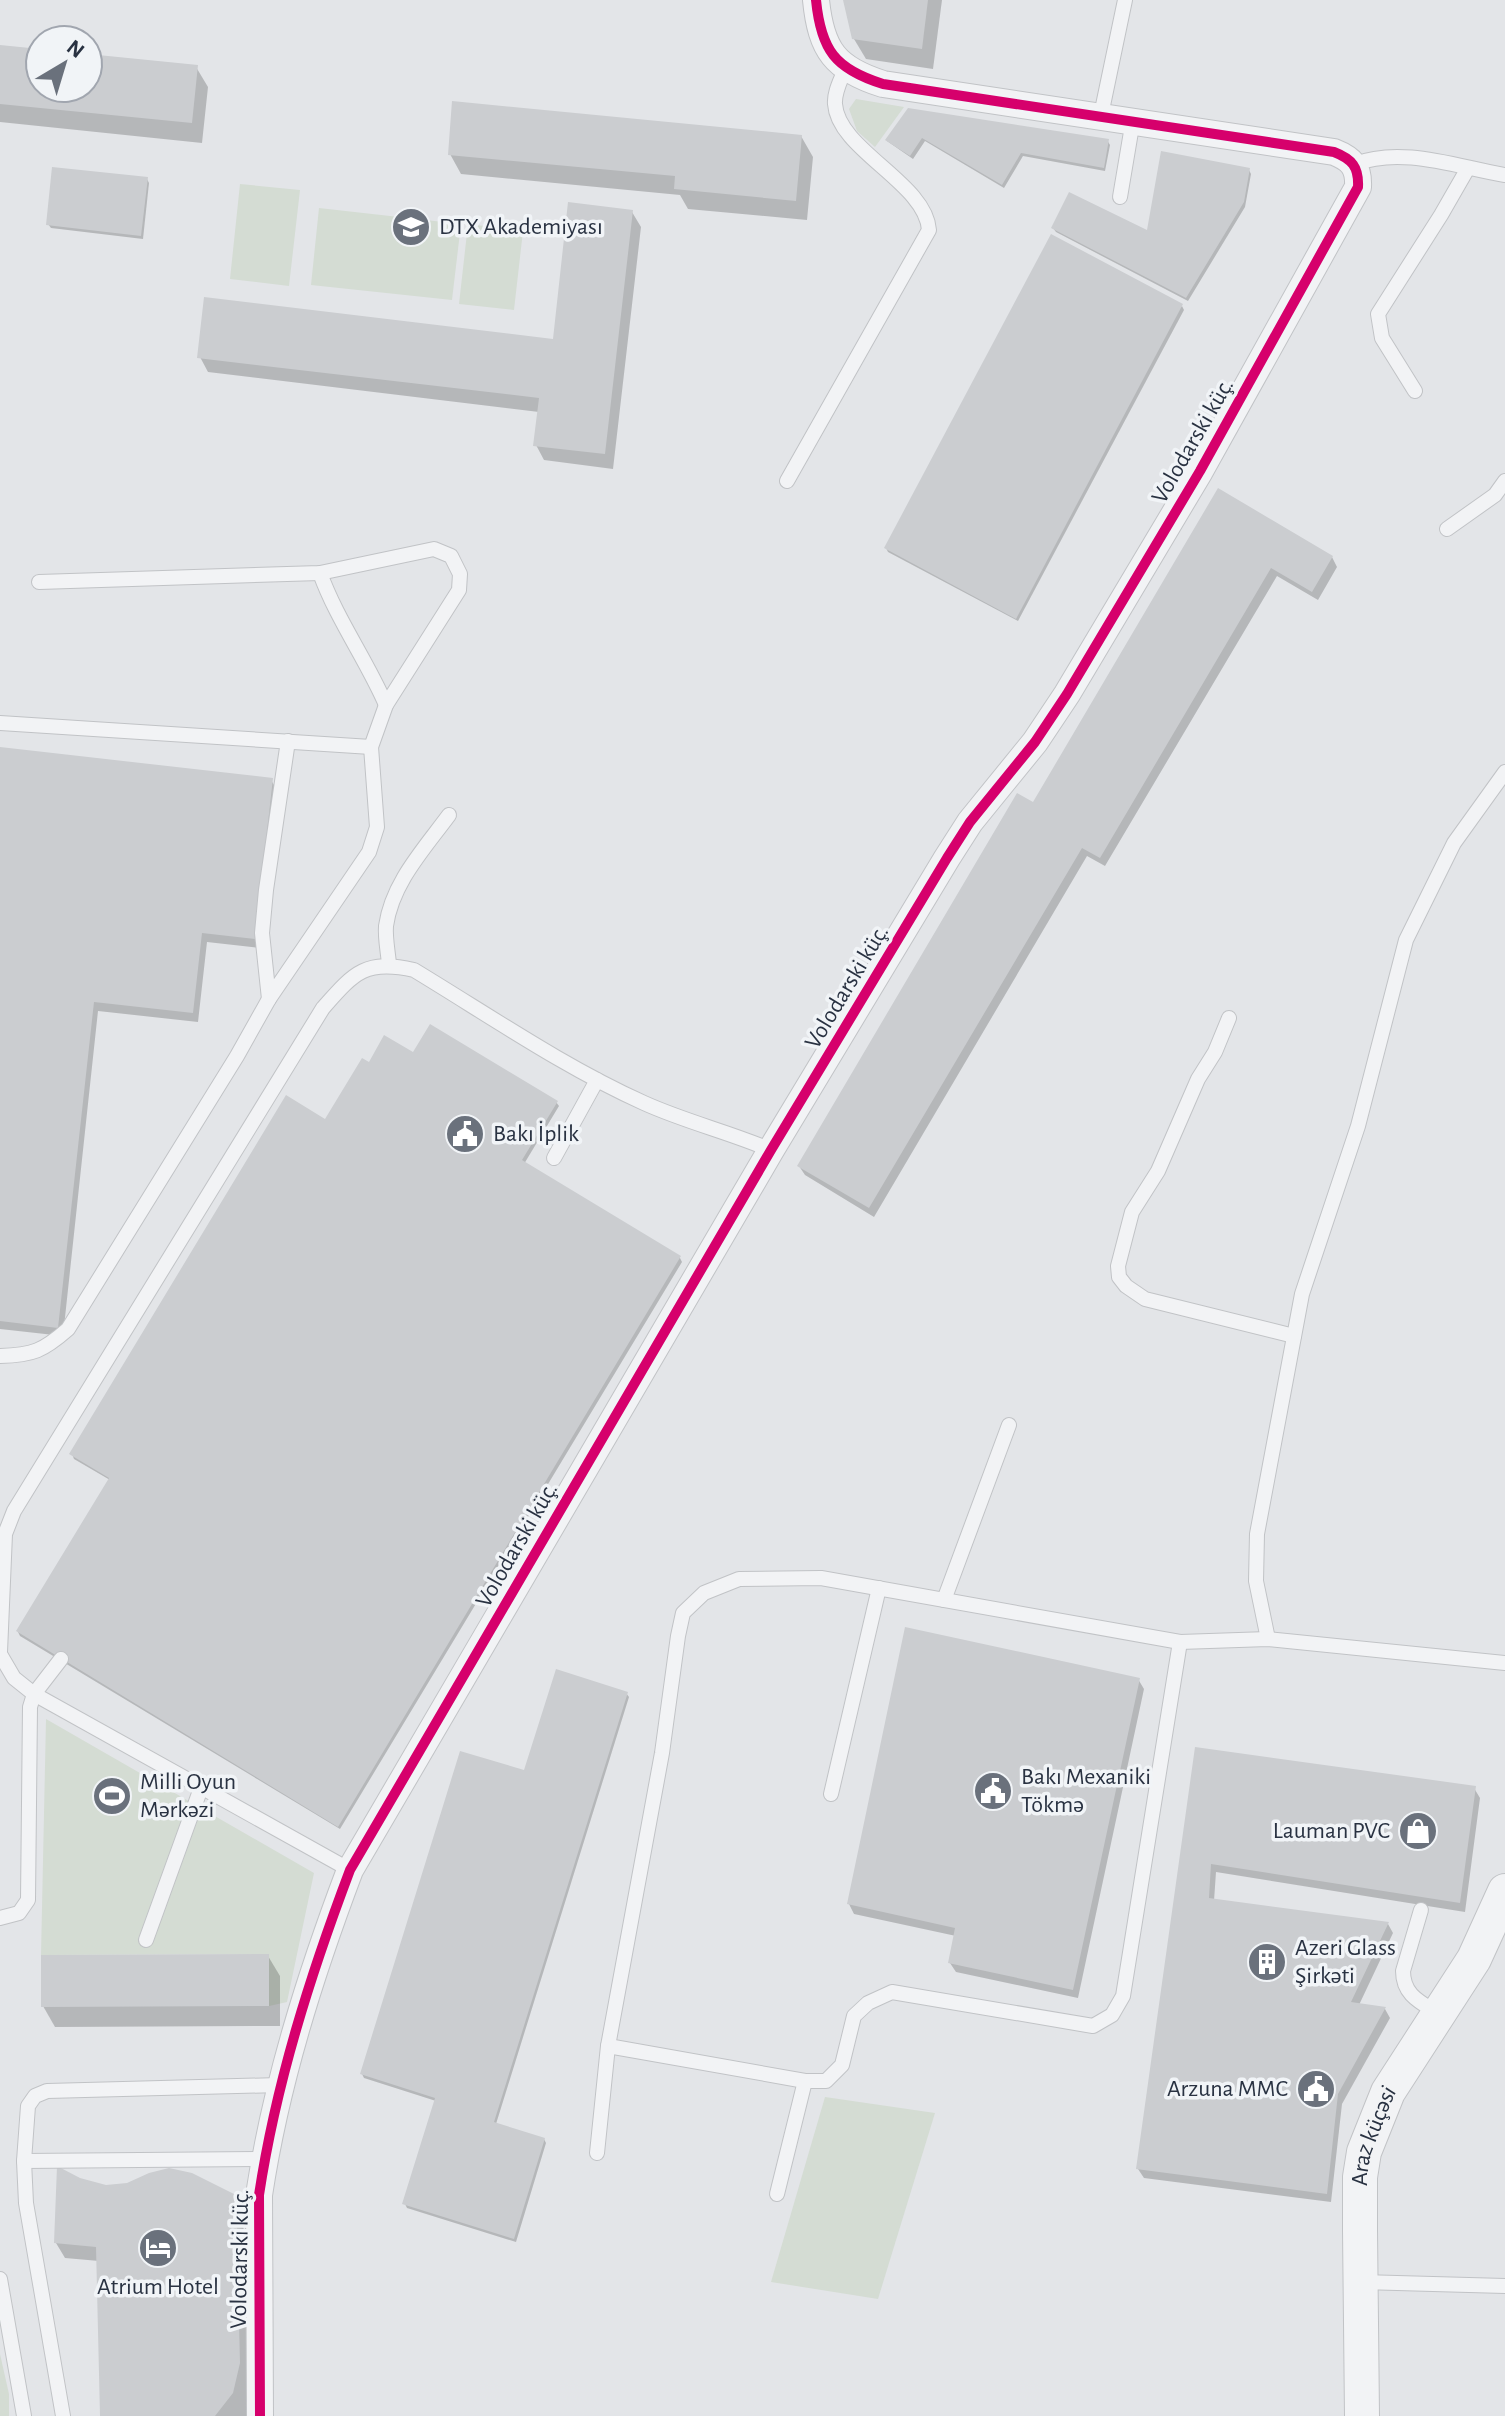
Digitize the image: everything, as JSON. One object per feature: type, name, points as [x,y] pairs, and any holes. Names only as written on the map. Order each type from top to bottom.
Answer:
[{"type":"street","points":[[816,0],[821,34],[831,52],[845,69],[883,84],[1334,152],[1348,157],[1355,164]]},
{"type":"street","name":"Volodarski küç.","points":[[260,2416],[259,2209],[265,2159],[279,2085],[350,1870],[771,1150],[970,822],[1035,742],[1185,497],[1354,198],[1359,176],[1355,164]]},
{"type":"street","name":"Araz küçəsi","points":[[1362,2416],[1360,2177],[1364,2152],[1388,2092],[1474,1959],[1505,1891]]},
{"type":"lane","points":[[1101,115],[1125,0]]},
{"type":"lane","points":[[787,481],[929,230],[928,217],[919,202],[841,124],[835,105],[836,92],[845,69]]},
{"type":"lane","points":[[1120,197],[1133,120]]},
{"type":"lane","points":[[1355,164],[1373,157],[1400,156],[1505,175]]},
{"type":"lane","points":[[1415,391],[1382,338],[1378,314],[1468,168]]},
{"type":"lane","points":[[1447,529],[1495,495],[1505,481]]},
{"type":"lane","points":[[0,1356],[34,1354],[49,1347],[68,1329],[269,999],[369,852],[377,827],[371,747],[386,705],[459,590],[460,574],[451,556],[434,549],[320,573],[39,582]]},
{"type":"lane","points":[[320,573],[339,618],[370,668],[386,705]]},
{"type":"lane","points":[[0,723],[371,747]]},
{"type":"lane","points":[[269,999],[262,933],[288,741]]},
{"type":"lane","points":[[1268,1639],[1256,1581],[1257,1534],[1302,1294],[1358,1126],[1406,940],[1454,843],[1505,772]]},
{"type":"lane","points":[[389,964],[386,929],[390,906],[405,875],[449,815]]},
{"type":"lane","points":[[350,1870],[34,1694],[14,1678],[0,1653],[5,1534],[28,1485],[323,1008],[344,984],[363,970],[389,964],[414,970],[597,1080],[698,1126],[741,1137],[771,1150]]},
{"type":"lane","points":[[1229,1018],[1215,1052],[1198,1079],[1158,1171],[1132,1212],[1118,1266],[1119,1277],[1145,1299],[1294,1336]]},
{"type":"lane","points":[[554,1158],[597,1080]]},
{"type":"lane","points":[[944,1600],[1009,1425]]},
{"type":"lane","points":[[597,2153],[608,2046],[662,1753],[683,1613],[704,1593],[739,1579],[821,1578],[1180,1642],[1268,1639],[1505,1663]]},
{"type":"lane","points":[[831,1794],[879,1588]]},
{"type":"lane","points":[[608,2046],[805,2081],[826,2081],[842,2065],[854,2016],[868,2003],[892,1992],[1093,2026],[1112,2015],[1123,1996],[1180,1642]]},
{"type":"lane","points":[[0,1918],[19,1913],[28,1900],[28,1717],[34,1694],[61,1659]]},
{"type":"lane","points":[[146,1940],[201,1788]]},
{"type":"lane","points":[[1421,1910],[1403,1980],[1407,1992],[1439,2014]]},
{"type":"lane","points":[[777,2194],[805,2081]]},
{"type":"lane","points":[[63,2416],[29,2226],[24,2161],[28,2106],[35,2096],[47,2091],[279,2085]]},
{"type":"lane","points":[[24,2161],[265,2159]]},
{"type":"lane","points":[[0,2279],[24,2416]]},
{"type":"lane","points":[[1360,2282],[1505,2286]]},
{"type":"shaded area","points":[[856,99],[904,107],[875,147],[857,131],[849,109]]},
{"type":"shaded area","points":[[240,184],[300,190],[289,286],[230,279]]},
{"type":"shaded area","points":[[319,208],[461,224],[452,300],[311,285]]},
{"type":"shaded area","points":[[468,224],[523,231],[514,310],[459,304]]},
{"type":"shaded area","name":"Milli Oyun Mərkəzi","points":[[46,1719],[314,1873],[287,2002],[269,2006],[268,1954],[41,1955]]},
{"type":"shaded area","points":[[825,2097],[935,2113],[878,2299],[771,2282]]},
{"type":"shaded area","points":[[0,2354],[9,2394],[9,2416],[0,2416]]},
{"type":"building","points":[[843,0],[928,0],[922,49],[852,39]]},
{"type":"building","points":[[0,45],[24,47],[24,104],[104,104],[104,56],[198,65],[192,123],[0,104]]},
{"type":"building","points":[[452,101],[802,135],[796,201],[674,189],[675,176],[448,155]]},
{"type":"building","points":[[908,108],[1109,139],[1104,168],[1021,153],[1002,185],[922,138],[910,156],[885,140]]},
{"type":"building","points":[[1161,151],[1250,168],[1244,202],[1186,298],[1051,228],[1069,192],[1147,230]]},
{"type":"building","points":[[52,167],[148,177],[141,236],[46,225]]},
{"type":"building","points":[[568,202],[633,210],[605,454],[533,446],[539,398],[197,358],[204,297],[553,339]]},
{"type":"building","points":[[1051,234],[1183,304],[1016,619],[884,548]]},
{"type":"building","points":[[1218,488],[1333,556],[1312,592],[1271,568],[1100,858],[1082,848],[869,1208],[797,1166],[1017,793],[1033,802]]},
{"type":"building","points":[[0,747],[273,778],[255,939],[202,933],[193,1013],[94,1002],[58,1328],[0,1321]]},
{"type":"building","name":"Bakı İplik","points":[[430,1024],[558,1101],[522,1160],[681,1256],[338,1827],[16,1631],[109,1478],[69,1454],[286,1095],[325,1119],[362,1058],[369,1062],[384,1035],[413,1052]]},
{"type":"building","name":"Bakı Mexaniki Tökmə","points":[[905,1627],[1140,1678],[1073,1990],[948,1963],[955,1928],[847,1904]]},
{"type":"building","points":[[556,1669],[628,1692],[494,2122],[545,2138],[514,2239],[402,2204],[435,2098],[360,2074],[460,1751],[524,1770]]},
{"type":"building","name":"Azeri Glass Şirkəti","points":[[1195,1747],[1476,1786],[1460,1903],[1211,1864],[1209,1898],[1389,1922],[1351,2002],[1386,2007],[1338,2094],[1327,2194],[1136,2169]]},
{"type":"building","points":[[269,1954],[269,2006],[41,2007],[41,1955]]},
{"type":"building","points":[[57,2166],[80,2178],[106,2185],[127,2183],[169,2168],[192,2173],[236,2195],[240,2363],[233,2393],[215,2416],[100,2416],[96,2247],[54,2243]]},
{"type":"cycle path","points":[[260,2416],[259,2195],[275,2112],[296,2030],[350,1870],[771,1150],[947,858],[970,822],[1035,742],[1067,694],[1200,471],[1358,187],[1353,165],[1334,152],[883,84],[853,72],[833,55],[822,32],[816,0]]},
{"type":"place","name":"DTX Akademiyası","points":[[411,227]]},
{"type":"place","name":"Bakı İplik","points":[[465,1134]]},
{"type":"place","name":"Bakı Mexaniki Tökmə","points":[[993,1791]]},
{"type":"place","name":"Milli Oyun Mərkəzi","points":[[112,1796]]},
{"type":"place","name":"Lauman PVC","points":[[1418,1831]]},
{"type":"place","name":"Azeri Glass Şirkəti","points":[[1267,1962]]},
{"type":"place","name":"Arzuna MMC","points":[[1316,2089]]},
{"type":"place","name":"Atrium Hotel","points":[[158,2248]]}]
